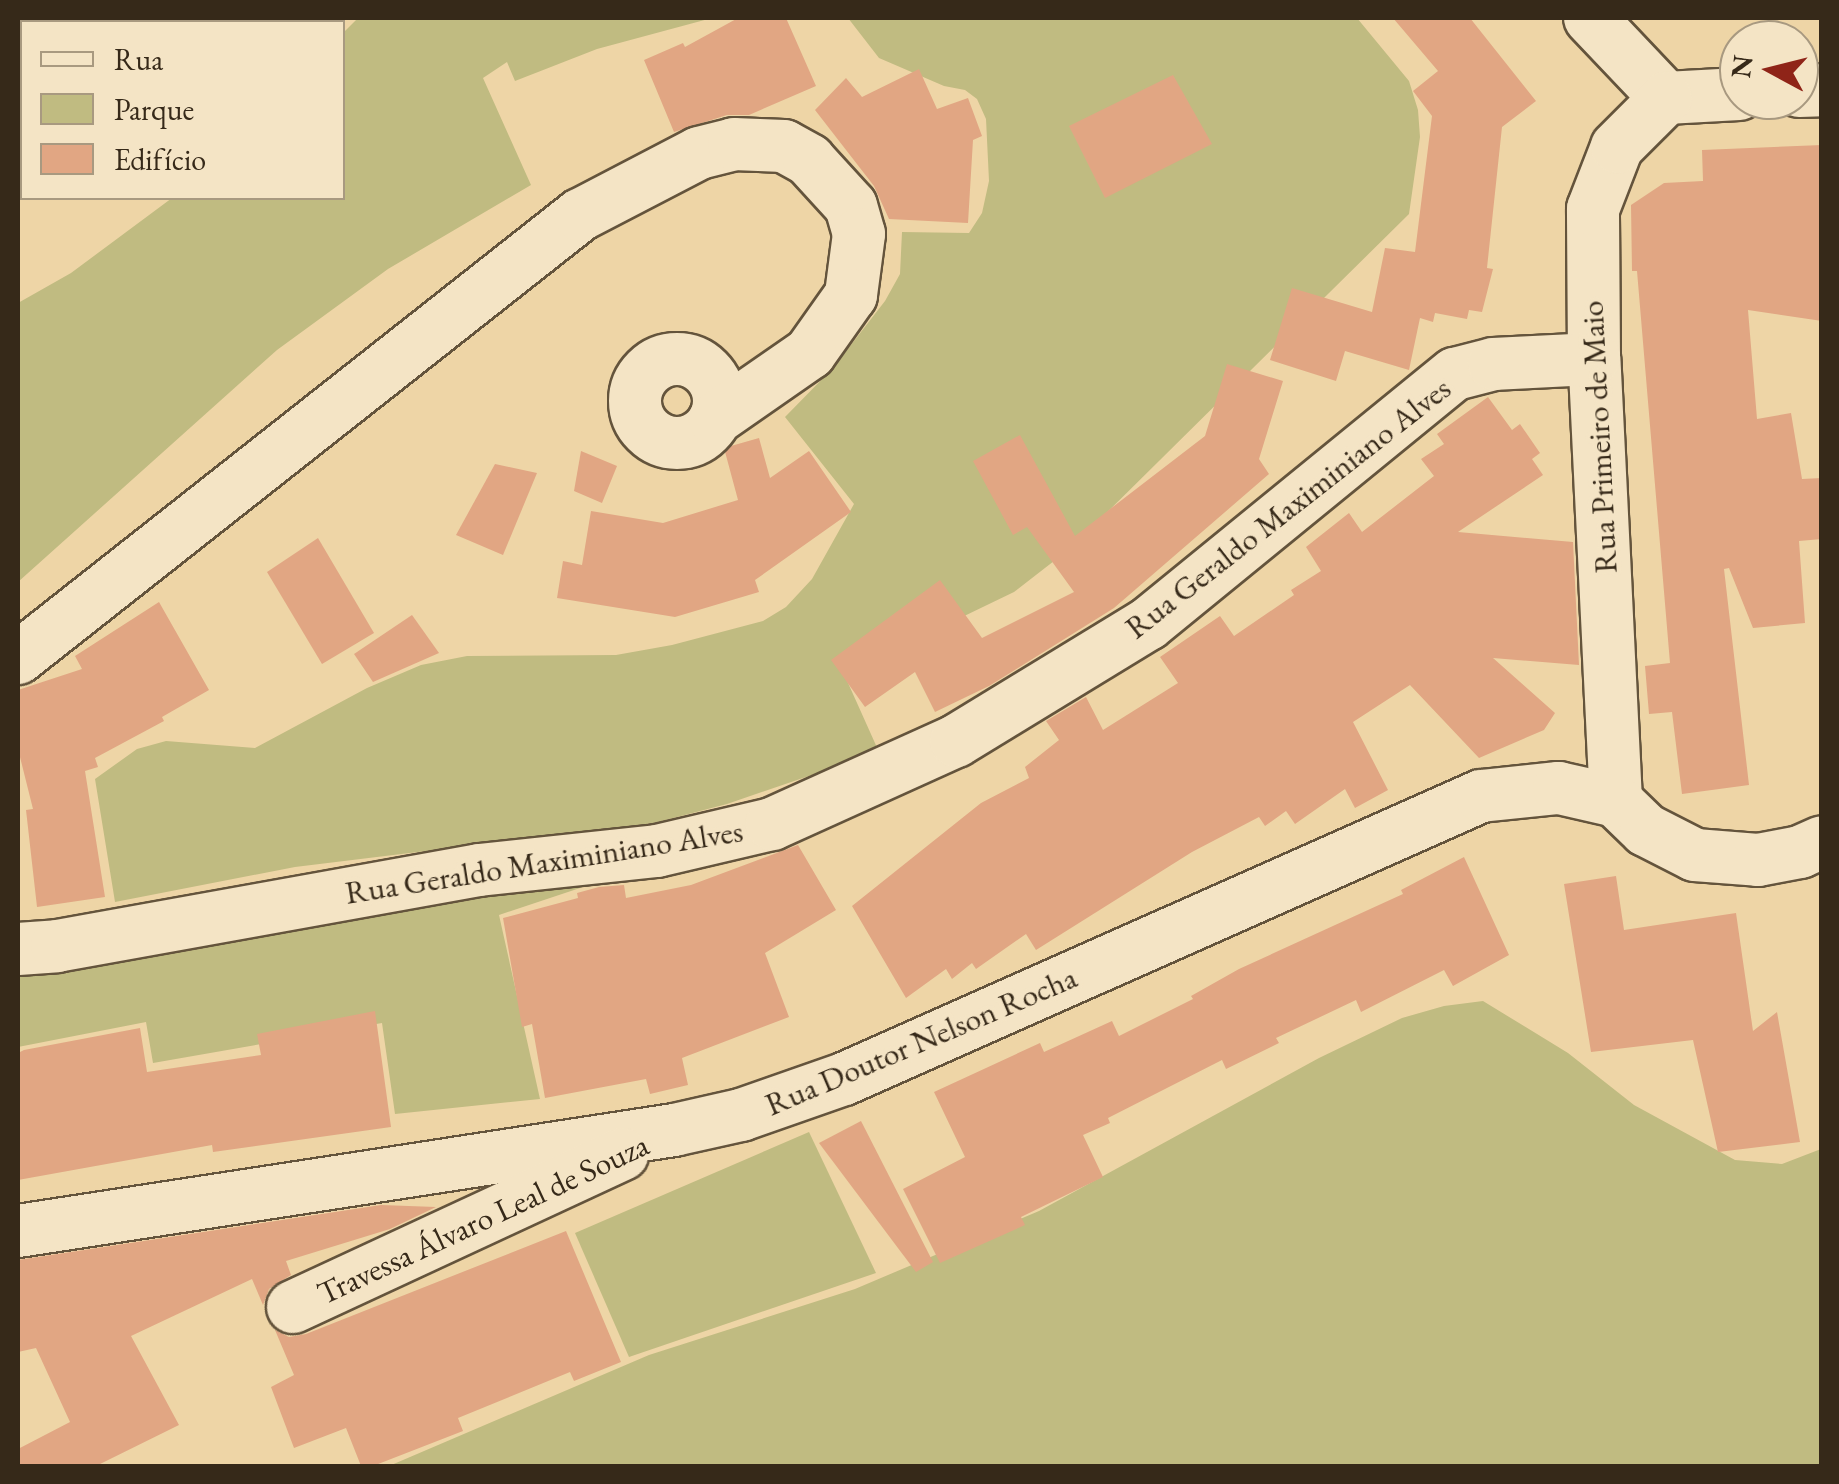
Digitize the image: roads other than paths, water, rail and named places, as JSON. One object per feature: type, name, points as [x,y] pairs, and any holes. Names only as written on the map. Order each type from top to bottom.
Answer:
[{"type":"street","points":[[1590,18],[1666,98],[1719,95]]},
{"type":"street","name":"Rua Primeiro de Maio","points":[[1616,801],[1591,236],[1600,182],[1626,135],[1666,98]]},
{"type":"street","points":[[18,658],[298,432],[580,215],[699,153],[734,144],[784,146],[809,160],[851,206],[859,234],[852,295],[810,353],[715,419]]},
{"type":"street","name":"Rua Geraldo Maximiniano Alves","points":[[18,950],[479,870],[644,853],[772,824],[956,741],[1148,624],[1455,374],[1494,364],[1594,360]]},
{"type":"street","name":"Rua Doutor Nelson Rocha","points":[[18,1230],[674,1130],[741,1116],[844,1079],[1482,796],[1559,788],[1616,801]]},
{"type":"street","points":[[1616,801],[1646,830],[1695,855],[1758,860],[1800,852],[1822,842]]},
{"type":"street","name":"Travessa Álvaro Leal de Souza","points":[[293,1308],[674,1130]]}]
